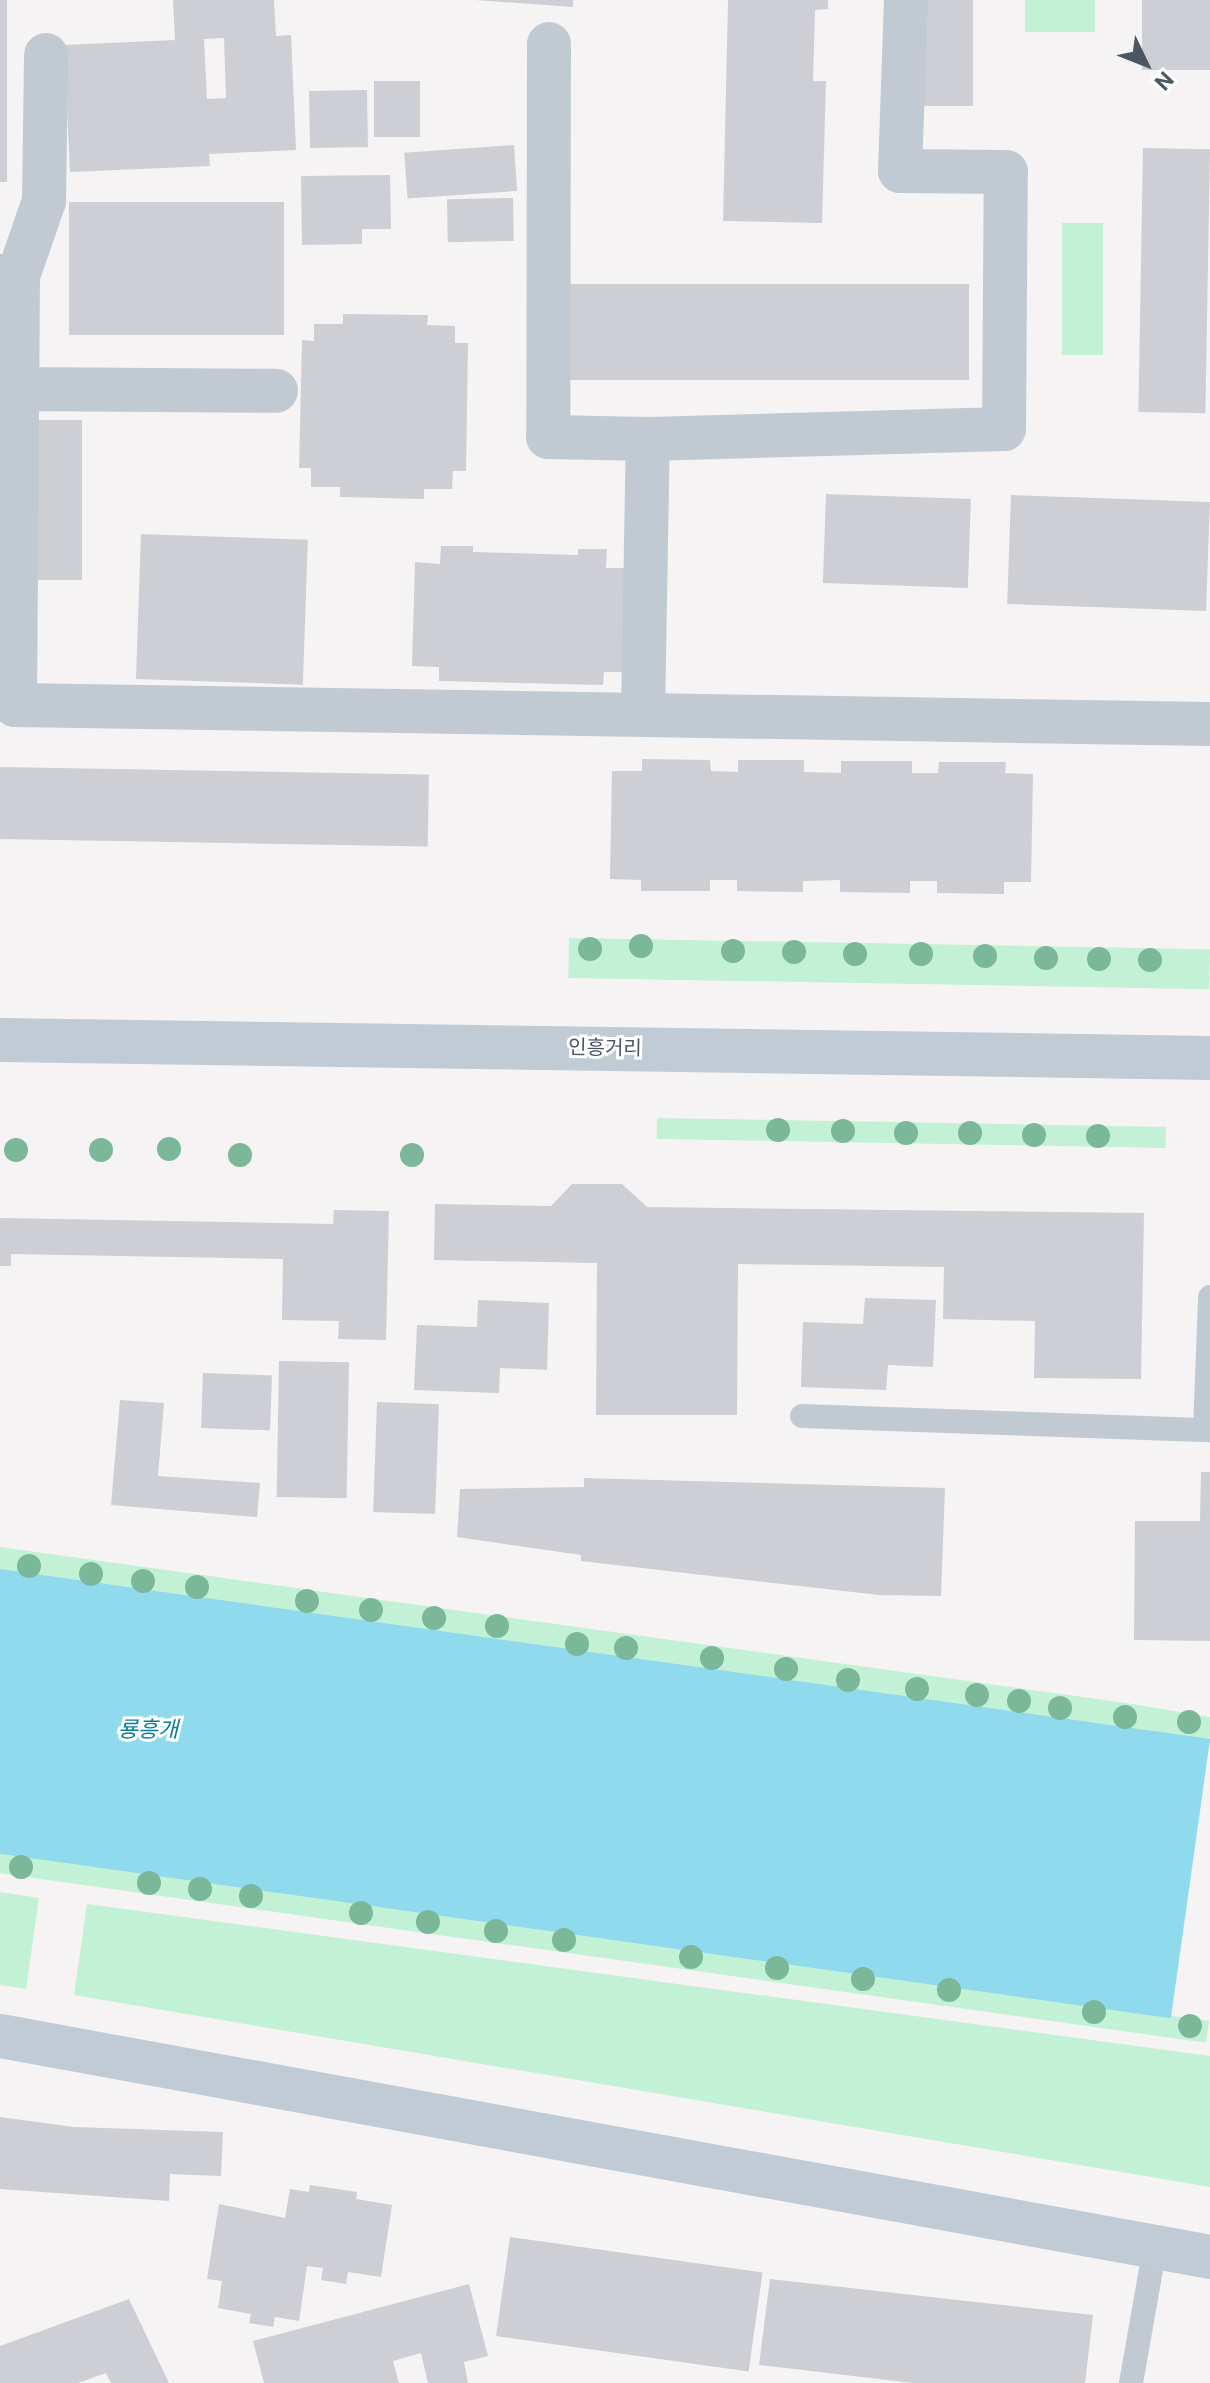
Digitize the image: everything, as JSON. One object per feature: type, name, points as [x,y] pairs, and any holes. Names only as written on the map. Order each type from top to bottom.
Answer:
[{"type":"street","points":[[549,44],[548,437],[648,439],[1004,429],[1006,172],[900,171],[906,0]]},
{"type":"street","points":[[46,55],[44,201],[9,276],[17,389],[15,705],[1210,724]]},
{"type":"street","points":[[17,389],[276,391]]},
{"type":"street","points":[[643,715],[648,439]]},
{"type":"street","name":"인흥거리","points":[[0,1040],[1210,1058]]},
{"type":"street","points":[[0,2036],[1210,2257]]},
{"type":"lane","points":[[802,1416],[1208,1430],[1210,1297]]},
{"type":"lane","points":[[1131,2383],[1155,2247]]},
{"type":"green space","points":[[1025,0],[1095,0],[1095,32],[1025,32]]},
{"type":"green space","points":[[1062,223],[1103,223],[1103,355],[1062,355]]},
{"type":"green space","points":[[569,938],[1210,949],[1209,989],[568,978]]},
{"type":"green space","points":[[657,1118],[1166,1127],[1166,1148],[657,1139]]},
{"type":"green space","points":[[0,1547],[1126,1703],[1210,1717],[1210,1741],[0,1569]]},
{"type":"green space","points":[[0,1851],[1209,2021],[1206,2043],[0,1873]]},
{"type":"green space","points":[[0,1892],[39,1898],[26,1989],[0,1985]]},
{"type":"green space","points":[[87,1904],[1210,2056],[1210,2187],[74,1995]]},
{"type":"water","name":"룡흥개","points":[[0,1569],[1210,1739],[1171,2018],[0,1854]]},
{"type":"building","points":[[0,0],[7,0],[7,182],[0,182]]},
{"type":"building","points":[[173,0],[274,0],[276,36],[291,35],[296,150],[209,154],[210,166],[70,172],[64,45],[175,40]],"holes":[[[224,38],[226,98],[207,99],[204,39]]]},
{"type":"building","points":[[475,0],[573,0],[573,7]]},
{"type":"building","points":[[728,0],[828,0],[828,9],[815,10],[813,81],[826,81],[822,223],[723,221]]},
{"type":"building","points":[[916,0],[973,0],[973,106],[916,106]]},
{"type":"building","points":[[1142,0],[1210,0],[1210,70],[1142,70]]},
{"type":"building","points":[[374,81],[420,81],[420,137],[374,137]]},
{"type":"building","points":[[367,90],[368,147],[310,148],[309,91]]},
{"type":"building","points":[[514,145],[517,191],[407,199],[404,153]]},
{"type":"building","points":[[1143,148],[1210,149],[1205,413],[1138,412]]},
{"type":"building","points":[[390,175],[391,229],[362,229],[362,244],[302,245],[301,176]]},
{"type":"building","points":[[513,198],[514,241],[448,242],[447,199]]},
{"type":"building","points":[[69,202],[284,202],[284,335],[69,335]]},
{"type":"building","points":[[563,284],[969,284],[969,380],[563,380]]},
{"type":"building","points":[[343,314],[428,315],[427,325],[455,326],[455,343],[468,343],[466,471],[453,471],[452,489],[424,489],[424,499],[340,497],[340,487],[311,487],[311,468],[299,468],[302,340],[314,341],[314,324],[343,324]]},
{"type":"building","points":[[28,420],[82,420],[82,580],[28,580]]},
{"type":"building","points":[[826,494],[971,499],[968,588],[823,583]]},
{"type":"building","points":[[1011,495],[1210,502],[1206,611],[1007,604]]},
{"type":"building","points":[[141,534],[308,540],[303,685],[136,679]]},
{"type":"building","points":[[441,546],[473,546],[473,552],[578,555],[578,549],[607,549],[606,568],[632,568],[629,672],[604,672],[603,685],[439,681],[439,667],[412,666],[415,562],[440,564]]},
{"type":"building","points":[[642,759],[710,760],[711,771],[738,772],[738,760],[804,760],[804,772],[841,773],[841,761],[912,761],[912,773],[938,773],[939,762],[1006,762],[1005,773],[1033,774],[1031,882],[1004,882],[1004,894],[937,893],[937,881],[910,881],[910,893],[840,892],[840,880],[803,881],[803,892],[737,891],[737,880],[710,880],[710,891],[641,891],[641,880],[610,879],[612,771],[642,771]]},
{"type":"building","points":[[0,767],[429,774],[428,846],[0,839]]},
{"type":"building","points":[[572,1184],[622,1184],[647,1207],[1144,1213],[1141,1379],[1034,1378],[1035,1321],[943,1319],[944,1267],[738,1264],[737,1415],[596,1415],[597,1263],[434,1260],[435,1204],[551,1206]]},
{"type":"building","points":[[334,1210],[389,1211],[386,1340],[338,1339],[339,1321],[282,1320],[283,1259],[11,1254],[11,1266],[0,1266],[0,1218],[333,1224]]},
{"type":"building","points":[[865,1298],[936,1300],[933,1367],[888,1365],[886,1390],[801,1387],[803,1322],[863,1324]]},
{"type":"building","points":[[478,1300],[549,1303],[547,1370],[500,1368],[499,1393],[414,1390],[417,1325],[477,1327]]},
{"type":"building","points":[[279,1361],[349,1362],[347,1498],[277,1497]]},
{"type":"building","points":[[203,1373],[272,1375],[270,1430],[201,1428]]},
{"type":"building","points":[[120,1400],[164,1403],[158,1476],[260,1483],[257,1517],[111,1505]]},
{"type":"building","points":[[377,1402],[439,1404],[435,1514],[373,1512]]},
{"type":"building","points":[[1201,1472],[1210,1472],[1210,1641],[1134,1640],[1135,1521],[1200,1521]]},
{"type":"building","points":[[584,1478],[945,1488],[941,1596],[879,1595],[581,1561],[581,1555],[457,1537],[460,1489],[584,1487]]},
{"type":"building","points":[[0,2117],[74,2127],[223,2132],[221,2176],[170,2174],[169,2201],[0,2189]]},
{"type":"building","points":[[310,2185],[357,2192],[356,2199],[392,2205],[381,2277],[348,2272],[346,2284],[321,2280],[323,2268],[307,2266],[299,2321],[275,2317],[273,2327],[249,2323],[251,2314],[218,2308],[222,2281],[207,2279],[219,2204],[285,2218],[290,2189],[309,2192]]},
{"type":"building","points":[[510,2237],[763,2272],[749,2372],[496,2336]]},
{"type":"building","points":[[770,2279],[1093,2315],[1085,2383],[913,2383],[759,2365]]},
{"type":"building","points":[[469,2284],[488,2356],[464,2362],[468,2383],[428,2383],[421,2353],[393,2361],[399,2383],[264,2383],[253,2341]]},
{"type":"building","points":[[129,2299],[169,2383],[111,2383],[106,2373],[78,2383],[0,2383],[0,2346]]}]
